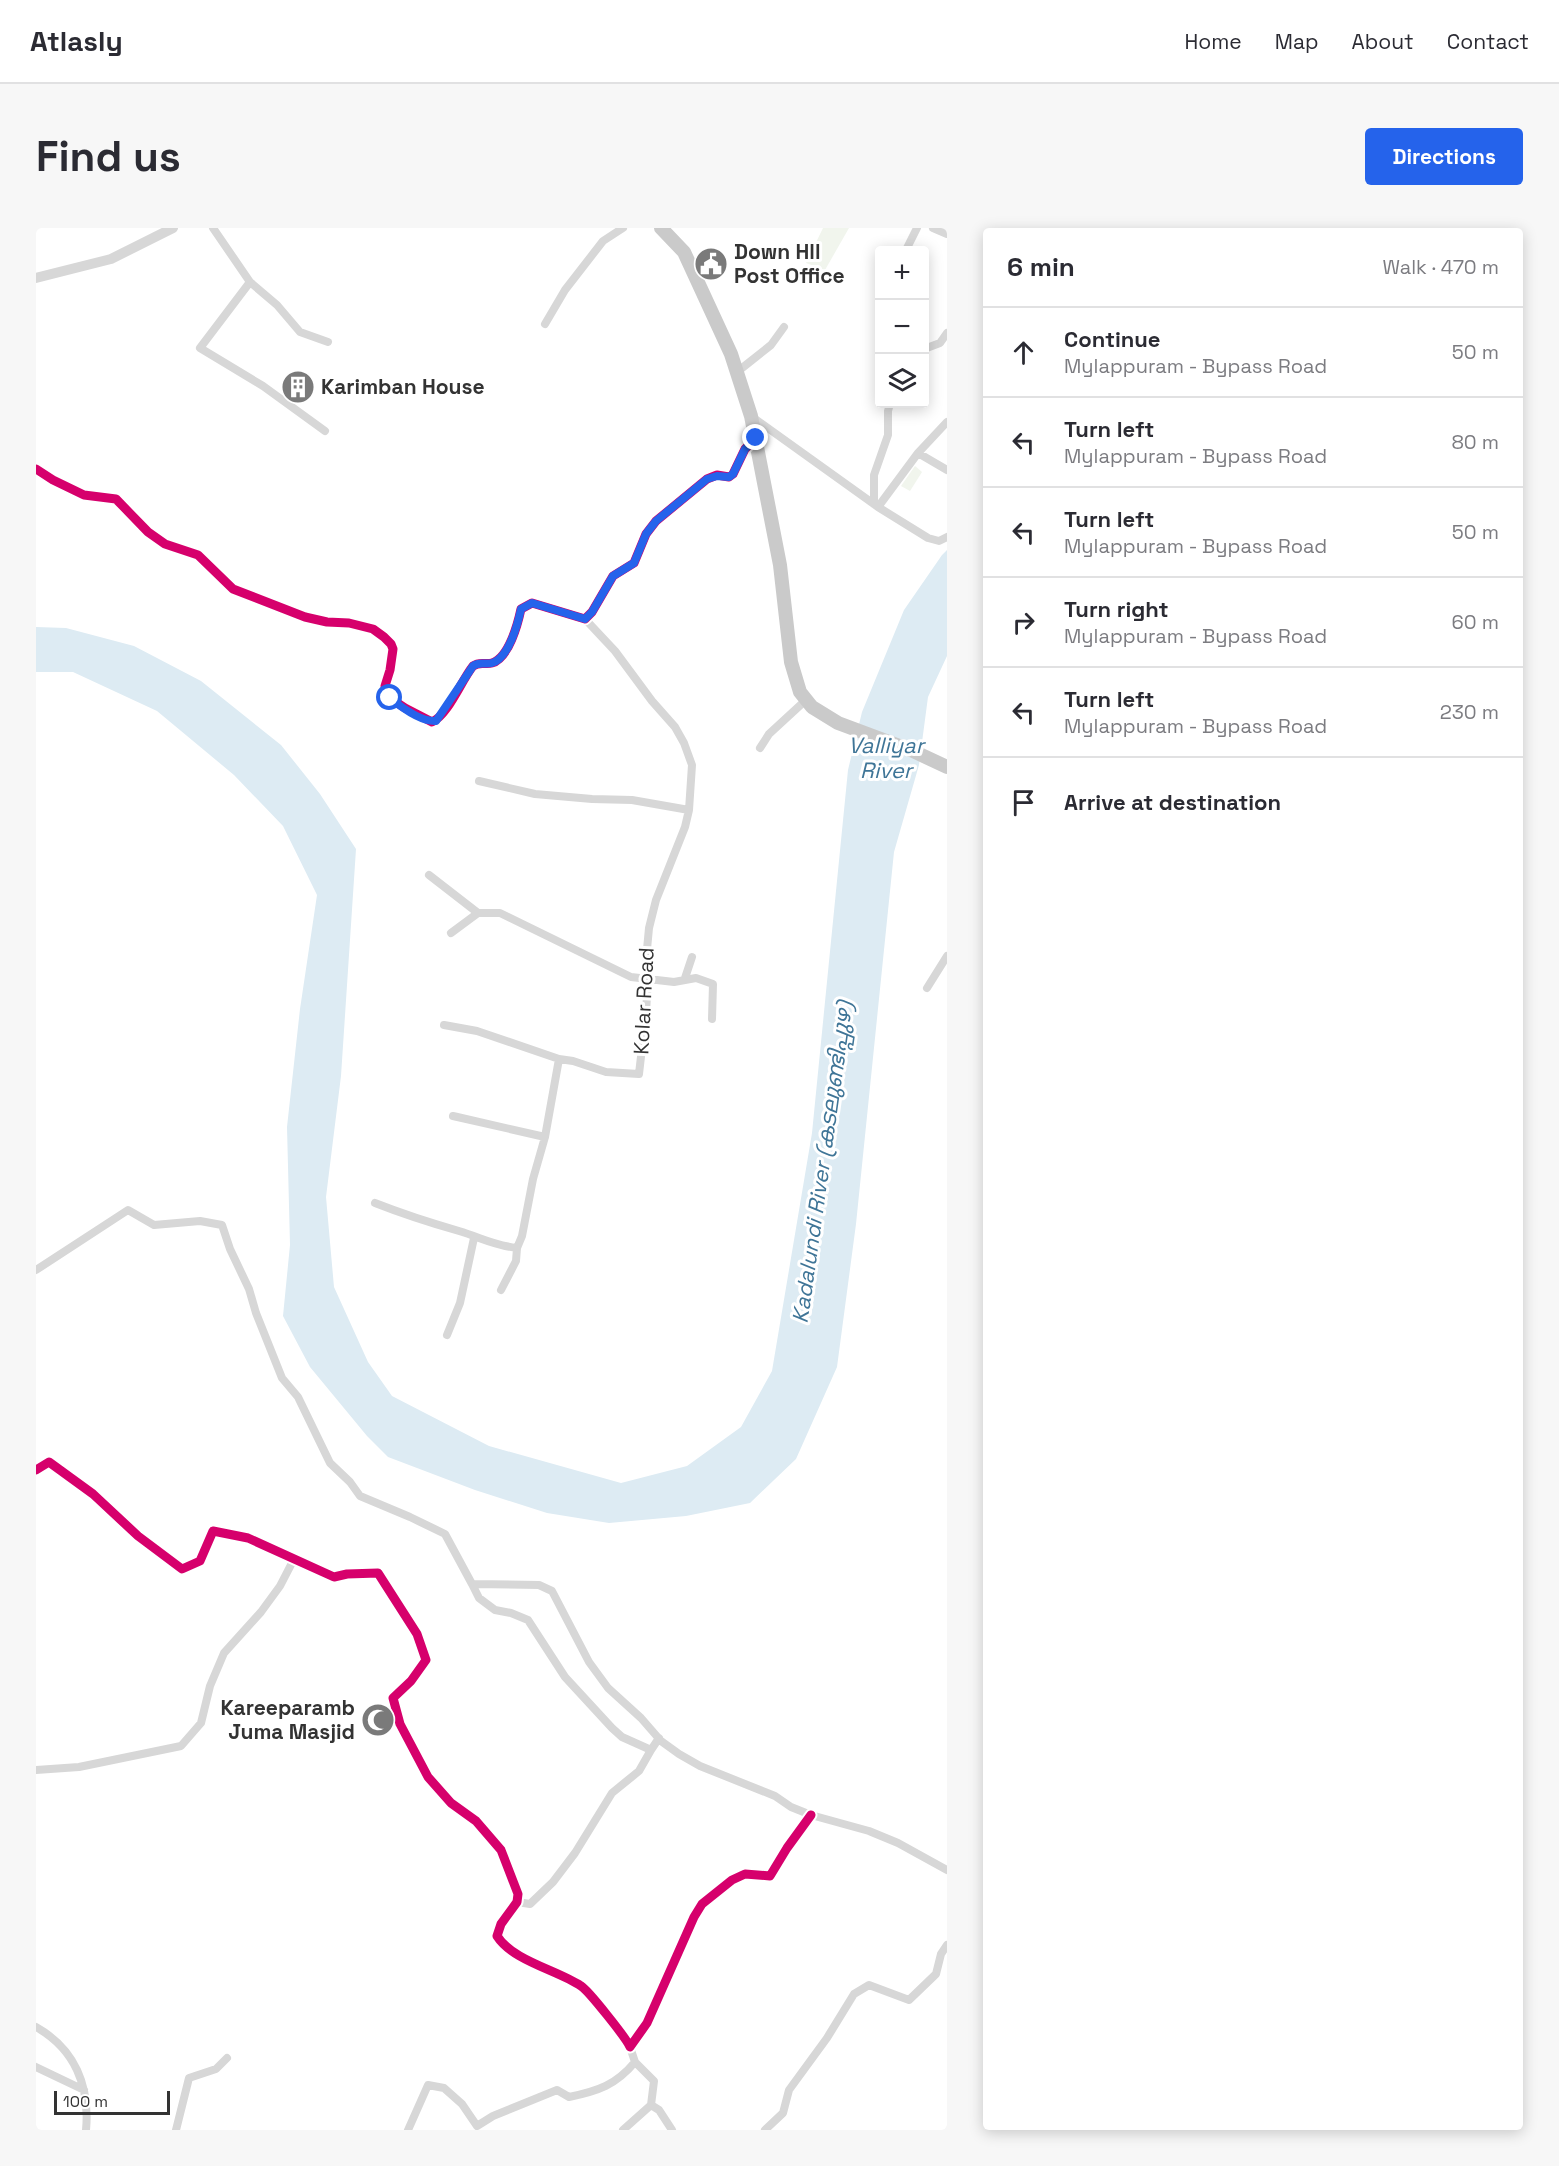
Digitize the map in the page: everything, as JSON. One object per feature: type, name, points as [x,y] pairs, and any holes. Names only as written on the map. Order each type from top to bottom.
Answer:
[{"type":"main road","points":[[661,228],[684,252],[738,372],[756,438],[780,565],[791,662],[800,692],[812,706],[838,723],[943,764]]},
{"type":"street","points":[[36,278],[111,259],[173,228]]},
{"type":"street","points":[[213,228],[250,282],[277,305],[300,332],[328,342]]},
{"type":"street","points":[[545,324],[565,290],[603,241],[623,228]]},
{"type":"street","points":[[908,246],[917,228]]},
{"type":"street","points":[[933,228],[947,234]]},
{"type":"street","points":[[250,282],[200,348],[263,386],[325,431]]},
{"type":"street","points":[[738,372],[771,345],[784,327]]},
{"type":"street","points":[[929,347],[940,343],[947,333]]},
{"type":"street","points":[[876,506],[874,475],[888,435],[889,408]]},
{"type":"street","points":[[751,416],[876,506],[928,538],[939,541],[947,537]]},
{"type":"street","points":[[876,506],[918,453],[947,422]]},
{"type":"street","points":[[36,469],[84,495],[116,499],[148,532],[165,544],[198,555],[233,589],[305,617],[327,622],[350,623],[373,629],[384,637],[393,649],[385,686],[390,698],[432,722],[436,721],[473,666],[478,663],[493,663],[500,657],[514,635],[521,609],[532,603],[585,619],[592,612],[613,576],[634,563],[646,534],[656,521],[707,479],[717,476],[729,477],[733,474],[745,449],[756,438]]},
{"type":"street","points":[[918,453],[947,470]]},
{"type":"street","name":"Kolar Road","points":[[559,1059],[573,1061],[606,1072],[639,1074],[648,978],[645,960],[649,928],[656,900],[685,827],[689,810],[692,765],[684,742],[675,727],[652,701],[615,651],[585,619]]},
{"type":"street","points":[[760,748],[769,734],[807,699]]},
{"type":"street","points":[[479,780],[535,794],[632,800],[689,810]]},
{"type":"street","points":[[429,875],[478,913]]},
{"type":"street","points":[[451,933],[478,913],[500,913],[632,977],[674,982],[685,978],[696,978],[713,984],[712,1019]]},
{"type":"street","points":[[927,988],[947,956]]},
{"type":"street","points":[[685,978],[692,957]]},
{"type":"street","points":[[444,1025],[477,1031],[559,1059],[545,1137],[533,1179],[522,1236],[517,1248],[516,1262],[501,1290]]},
{"type":"street","points":[[453,1116],[545,1137]]},
{"type":"street","points":[[375,1203],[496,1245],[517,1248]]},
{"type":"street","points":[[36,1270],[128,1210],[154,1225],[200,1221],[222,1225],[282,1378],[298,1397],[330,1463],[350,1482],[360,1497],[445,1534],[479,1598],[495,1610],[528,1620],[565,1677],[612,1728],[622,1737],[651,1750]]},
{"type":"street","points":[[447,1335],[460,1303],[474,1238]]},
{"type":"street","points":[[36,1470],[49,1462],[93,1494],[138,1536],[182,1569],[200,1561],[213,1531],[248,1538],[334,1578],[347,1574],[378,1573],[417,1634],[426,1660],[411,1681],[393,1698]]},
{"type":"street","points":[[36,1770],[80,1767],[181,1746],[201,1723],[210,1686],[224,1653],[274,1595],[294,1559]]},
{"type":"street","points":[[472,1584],[539,1585],[552,1591],[589,1662],[608,1688],[659,1738],[679,1754],[700,1766],[744,1781],[775,1796],[791,1807],[869,1831],[898,1843],[947,1870]]},
{"type":"street","points":[[390,1718],[395,1704],[393,1698]]},
{"type":"street","points":[[393,1698],[400,1724],[428,1777],[451,1803],[476,1821],[501,1850],[518,1894],[517,1902],[498,1929],[497,1936],[504,1945],[525,1958],[587,1990],[627,2040],[635,2062],[654,2081],[651,2105],[622,2130]]},
{"type":"street","points":[[517,1902],[530,1904],[553,1882],[575,1853],[612,1793],[639,1771],[659,1738]]},
{"type":"street","points":[[630,2047],[647,2023],[694,1917],[702,1904],[732,1881],[746,1874],[770,1876],[811,1815]]},
{"type":"street","points":[[765,2130],[783,2113],[789,2090],[827,2038],[854,1994],[868,1985],[909,2000],[936,1974],[941,1954],[947,1945]]},
{"type":"street","points":[[36,2027],[59,2043],[83,2080],[86,2130]]},
{"type":"street","points":[[176,2130],[189,2078],[216,2069],[227,2058]]},
{"type":"street","points":[[408,2130],[428,2085],[444,2088],[462,2104],[477,2126],[493,2116],[545,2097],[557,2090],[569,2097],[608,2086],[635,2062]]},
{"type":"street","points":[[36,2067],[84,2090]]},
{"type":"street","points":[[651,2105],[659,2110],[672,2130]]},
{"type":"shaded area","points":[[823,228],[849,228],[825,270],[806,263]]},
{"type":"shaded area","points":[[915,466],[922,472],[910,491],[901,486]]},
{"type":"water","name":"Valliyar River","points":[[947,550],[947,656],[928,697],[919,765],[894,852],[856,1224],[837,1367],[796,1459],[750,1503],[686,1516],[609,1523],[547,1513],[475,1490],[388,1457],[367,1436],[310,1367],[283,1316],[290,1245],[287,1127],[300,1009],[317,895],[283,826],[234,775],[157,711],[73,672],[36,672],[36,627],[66,628],[134,646],[201,681],[281,745],[320,794],[356,849],[341,1076],[326,1197],[334,1287],[368,1362],[392,1396],[489,1446],[621,1483],[687,1466],[741,1427],[772,1371],[812,1133],[848,770],[862,712],[904,610]]},
{"type":"cycle path","points":[[36,469],[84,495],[116,499],[148,532],[165,544],[198,555],[233,589],[305,617],[373,629],[384,637],[393,649],[385,686],[390,698],[432,722],[449,705],[473,666],[492,663],[503,654],[512,639],[521,609],[532,603],[585,619],[592,612],[613,576],[634,563],[646,534],[656,521],[707,479],[717,475],[729,477],[733,474],[745,449],[756,438]]},
{"type":"cycle path","points":[[36,1470],[49,1462],[93,1494],[138,1536],[182,1569],[200,1561],[213,1531],[248,1538],[334,1577],[347,1574],[378,1573],[417,1634],[426,1660],[411,1681],[393,1698],[400,1724],[428,1777],[451,1803],[476,1821],[501,1850],[518,1894],[517,1902],[501,1924],[497,1936],[504,1945],[524,1959],[581,1986],[607,2015],[630,2047],[647,2023],[694,1917],[702,1904],[732,1880],[745,1874],[770,1876],[811,1815]]},
{"type":"place","name":"Down Hll Post Office","points":[[711,264]]},
{"type":"place","name":"Karimban House","points":[[298,387]]},
{"type":"place","name":"Kareeparamb Juma Masjid","points":[[378,1720]]},
{"type":"route","points":[[390,698],[417,715],[432,722],[436,721],[473,666],[478,663],[493,663],[500,657],[514,635],[521,609],[532,603],[585,619],[592,612],[613,576],[634,563],[646,534],[656,521],[707,479],[717,476],[729,477],[733,474],[745,449],[756,438]]},
{"type":"water label","name":"Kadalundi River (കടലുണ്ടിപ്പുഴ)","points":[[822,1162]]}]
